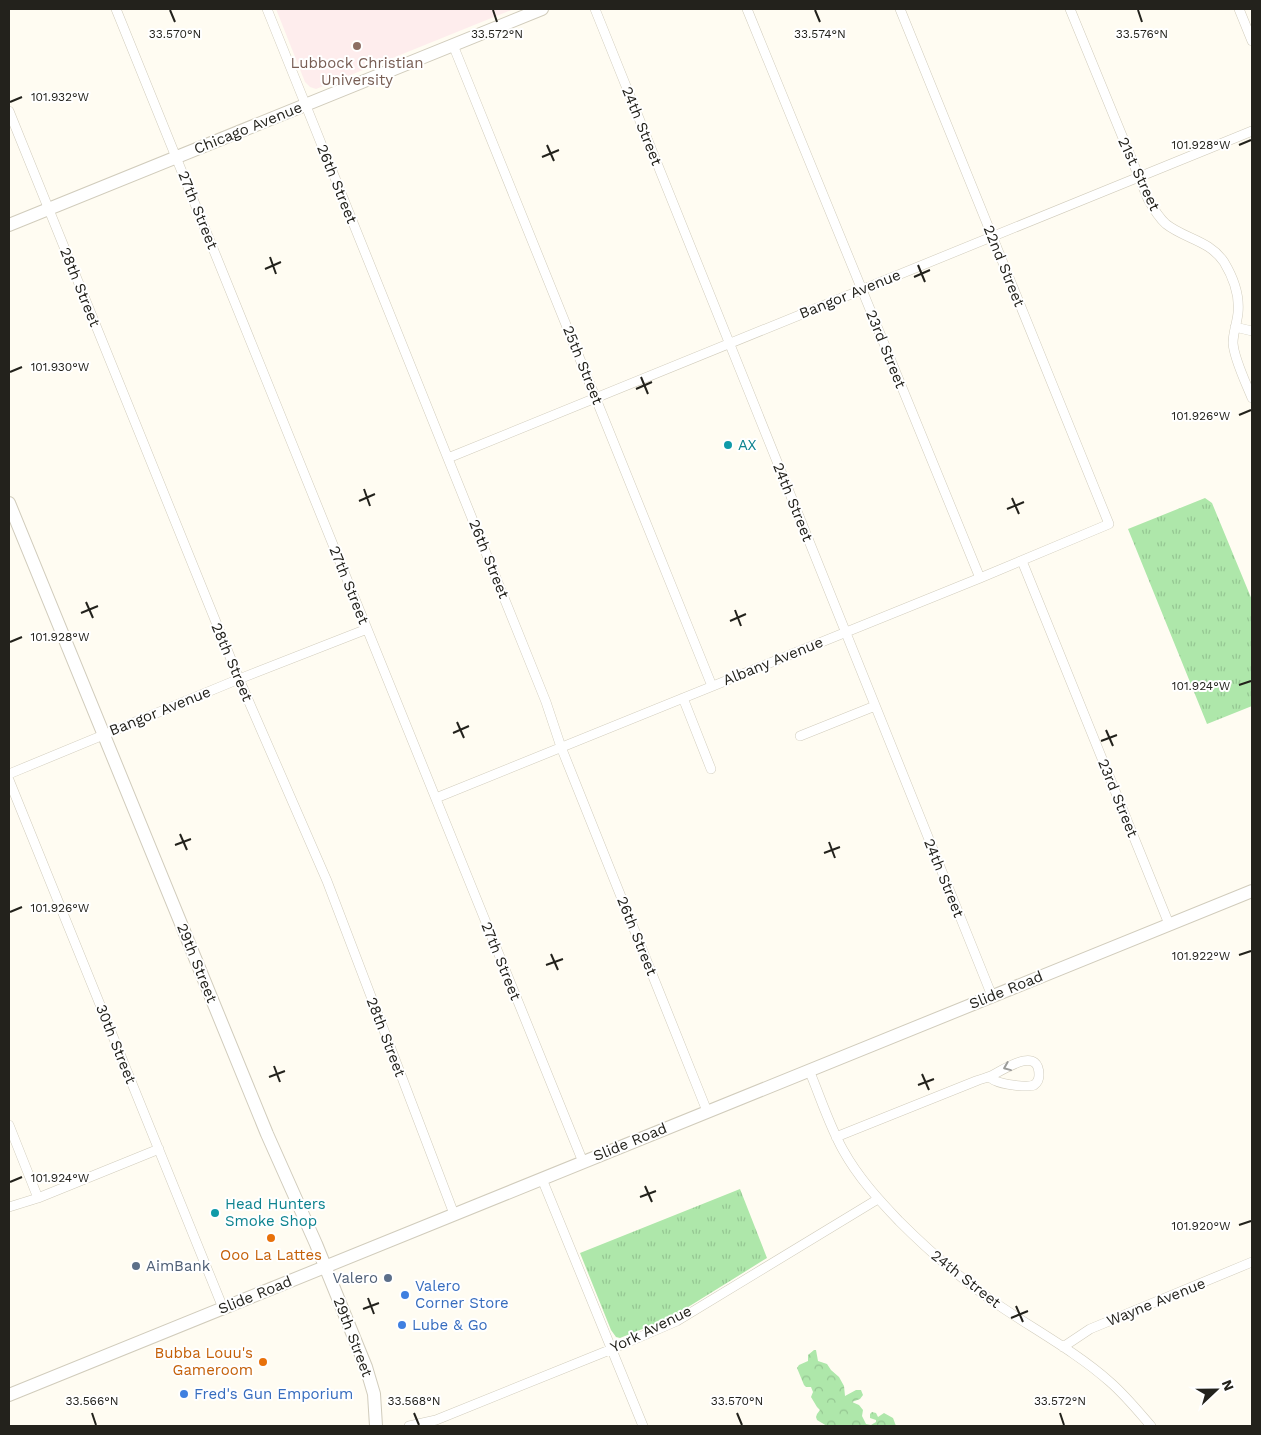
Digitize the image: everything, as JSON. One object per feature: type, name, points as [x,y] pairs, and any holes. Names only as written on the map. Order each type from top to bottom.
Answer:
[{"type":"street","name":"27th Street","points":[[116,9],[582,1162]]},
{"type":"street","name":"26th Street","points":[[267,9],[546,702],[561,746],[707,1111]]},
{"type":"street","name":"Chicago Avenue","points":[[9,225],[542,9]]},
{"type":"street","name":"24th Street","points":[[595,9],[992,996]]},
{"type":"street","name":"23rd Street","points":[[747,9],[980,578]]},
{"type":"street","name":"22nd Street","points":[[900,9],[1109,524]]},
{"type":"street","name":"21st Street","points":[[1070,9],[1152,207],[1167,225],[1210,247],[1222,259],[1229,271],[1236,292],[1238,312],[1233,343],[1235,354],[1252,398]]},
{"type":"street","points":[[1239,9],[1252,41]]},
{"type":"street","name":"25th Street","points":[[453,45],[712,686]]},
{"type":"street","name":"28th Street","points":[[9,111],[239,679],[327,881],[454,1214]]},
{"type":"street","name":"Bangor Avenue","points":[[448,458],[1252,131]]},
{"type":"street","points":[[1235,327],[1252,331]]},
{"type":"street","name":"29th Street","points":[[9,503],[267,1134],[325,1266],[366,1366],[374,1394],[379,1426]]},
{"type":"street","name":"Albany Avenue","points":[[436,798],[1109,524]]},
{"type":"street","name":"23rd Street","points":[[1022,561],[1169,924]]},
{"type":"street","name":"Bangor Avenue","points":[[9,774],[103,734],[367,628]]},
{"type":"street","points":[[682,698],[711,769]]},
{"type":"street","points":[[800,736],[875,706]]},
{"type":"street","name":"30th Street","points":[[9,780],[223,1308]]},
{"type":"street","name":"Slide Road","points":[[9,1395],[1252,891]]},
{"type":"street","points":[[836,1137],[989,1077],[999,1070],[1025,1060],[1034,1062],[1039,1075],[1034,1085],[1024,1086],[996,1082],[989,1077]]},
{"type":"street","name":"24th Street","points":[[809,1070],[836,1137],[853,1167],[878,1199],[925,1248],[993,1301],[1090,1366],[1110,1382],[1151,1426]]},
{"type":"street","points":[[9,1125],[38,1198]]},
{"type":"street","points":[[9,1207],[38,1198],[159,1149]]},
{"type":"street","points":[[542,1179],[643,1426]]},
{"type":"street","name":"York Avenue","points":[[409,1426],[436,1420],[677,1321],[878,1199]]},
{"type":"street","name":"Wayne Avenue","points":[[1063,1347],[1090,1329],[1252,1262]]},
{"type":"shaded area","name":"Lubbock Christian University","points":[[276,9],[514,9],[316,89],[310,87],[305,82]]},
{"type":"green space","points":[[1205,498],[1212,503],[1252,600],[1252,706],[1207,724],[1128,529]]},
{"type":"green space","points":[[740,1189],[767,1258],[672,1317],[620,1338],[616,1337],[611,1330],[580,1253]]},
{"type":"green space","points":[[816,1350],[818,1361],[827,1364],[839,1377],[844,1386],[845,1396],[856,1390],[861,1390],[863,1395],[860,1399],[852,1402],[859,1405],[863,1410],[862,1416],[866,1424],[871,1425],[876,1422],[876,1420],[870,1418],[872,1412],[876,1413],[878,1417],[884,1413],[893,1418],[896,1426],[827,1426],[817,1420],[816,1417],[820,1410],[811,1397],[813,1392],[811,1387],[804,1385],[797,1368],[808,1361],[808,1355]]},
{"type":"place","name":"Lubbock Christian University","points":[[357,46]]},
{"type":"place","name":"AX","points":[[728,445]]},
{"type":"place","name":"Head Hunters Smoke Shop","points":[[215,1213]]},
{"type":"place","name":"Ooo La Lattes","points":[[271,1238]]},
{"type":"place","name":"AimBank","points":[[136,1266]]},
{"type":"place","name":"Valero","points":[[388,1278]]},
{"type":"place","name":"Valero Corner Store","points":[[405,1295]]},
{"type":"place","name":"Lube & Go","points":[[402,1325]]},
{"type":"place","name":"Bubba Louu's Gameroom","points":[[263,1362]]},
{"type":"place","name":"Fred's Gun Emporium","points":[[184,1394]]}]
